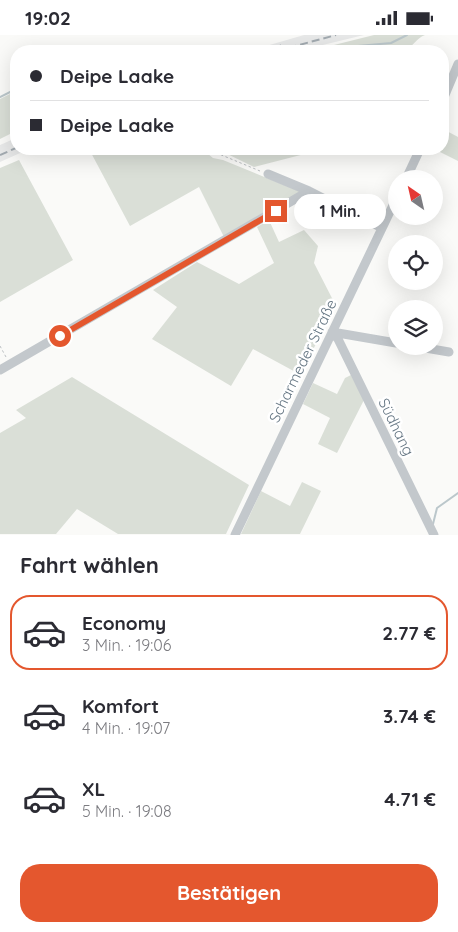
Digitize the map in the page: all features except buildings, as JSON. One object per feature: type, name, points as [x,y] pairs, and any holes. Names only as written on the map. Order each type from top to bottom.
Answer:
[{"type":"street","points":[[449,85],[458,64]]},
{"type":"street","points":[[410,170],[417,155]]},
{"type":"street","points":[[268,174],[309,191],[382,228]]},
{"type":"street","points":[[0,370],[309,191]]},
{"type":"street","name":"Scharmeder Straße","points":[[235,535],[388,216]]},
{"type":"street","points":[[332,332],[388,342]]},
{"type":"street","name":"Südhang","points":[[332,332],[338,339],[434,535]]},
{"type":"street","points":[[443,351],[449,352]]},
{"type":"path","points":[[221,155],[268,174]]},
{"type":"path","points":[[0,346],[10,364]]},
{"type":"shaded area","points":[[304,35],[364,35],[323,45],[270,45]]},
{"type":"shaded area","points":[[374,35],[425,35],[412,45],[334,45]]},
{"type":"shaded area","points":[[10,94],[10,134],[0,139],[0,99]]},
{"type":"shaded area","points":[[449,132],[458,137],[458,161],[446,155],[449,155]]},
{"type":"shaded area","points":[[10,141],[10,155],[16,155],[0,162],[0,145]]},
{"type":"shaded area","points":[[92,155],[209,155],[301,192],[224,237],[199,187],[130,226]]},
{"type":"shaded area","points":[[229,155],[301,155],[254,167]]},
{"type":"shaded area","points":[[19,160],[73,260],[0,302],[0,168]]},
{"type":"shaded area","points":[[269,220],[279,242],[304,230],[318,246],[314,263],[335,304],[301,375],[253,349],[231,386],[152,339],[177,307],[153,290],[197,262],[239,284],[274,263],[257,227]]},
{"type":"shaded area","points":[[351,375],[364,400],[337,453],[318,444],[330,418],[303,404],[313,383],[337,394],[345,378]]},
{"type":"shaded area","points":[[72,377],[249,485],[226,534],[118,534],[77,509],[56,534],[0,534],[0,433],[26,418],[16,410]]},
{"type":"shaded area","points":[[302,482],[321,491],[300,534],[241,534],[261,491],[290,506]]},
{"type":"waterway","points":[[369,45],[391,43],[407,35]]},
{"type":"waterway","points":[[0,97],[10,92]]},
{"type":"waterway","points":[[433,524],[437,508],[458,493]]},
{"type":"railway","points":[[299,45],[336,35]]},
{"type":"railway","points":[[0,155],[10,151]]},
{"type":"route","points":[[60,336],[276,211]]}]
